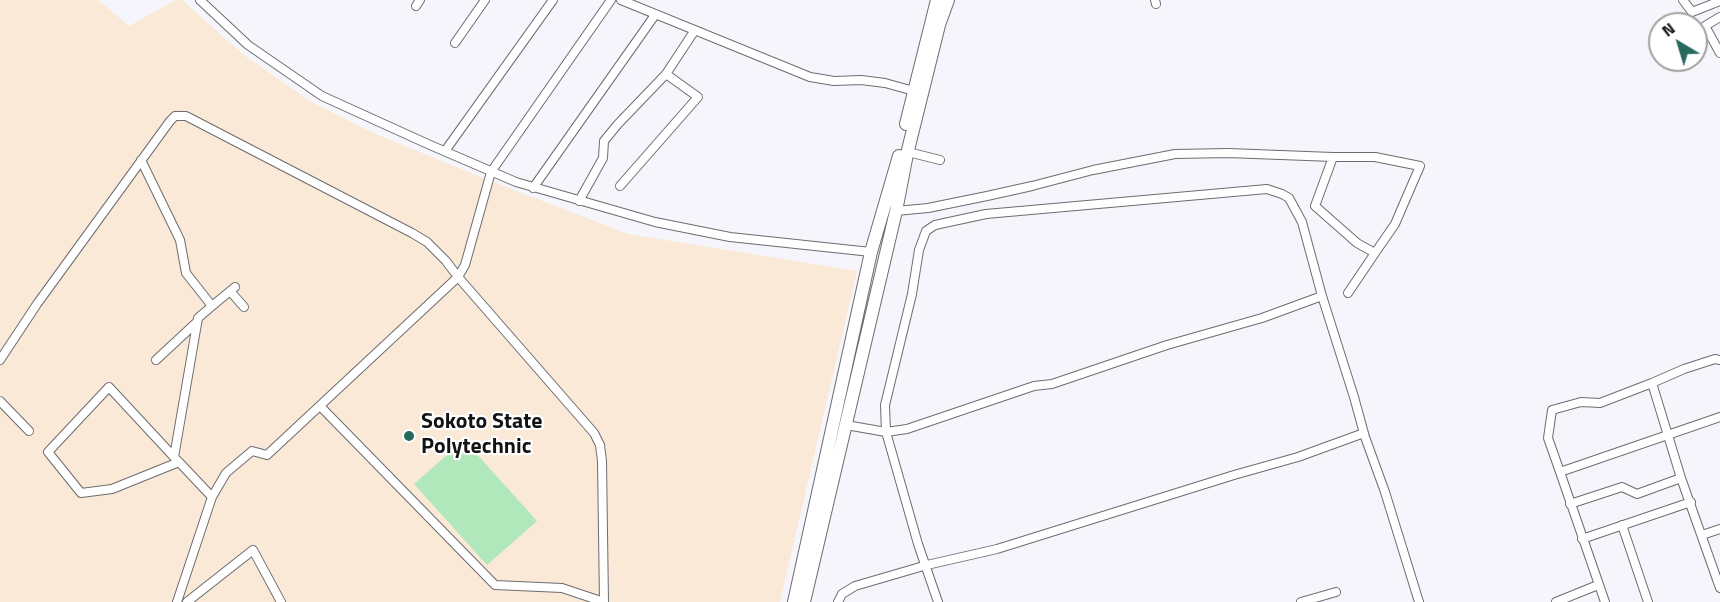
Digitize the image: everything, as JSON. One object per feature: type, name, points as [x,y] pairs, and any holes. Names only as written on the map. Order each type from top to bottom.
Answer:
[{"type":"street","points":[[200,0],[248,45],[322,96],[491,172],[533,188],[655,222],[730,237],[871,252]]},
{"type":"street","points":[[455,43],[485,0]]},
{"type":"street","points":[[445,151],[553,0]]},
{"type":"street","points":[[177,602],[212,497],[226,473],[252,451],[267,455],[458,277],[465,265],[491,172],[611,0]]},
{"type":"street","points":[[621,0],[810,76],[834,81],[861,80],[885,83],[914,91]]},
{"type":"street","points":[[794,602],[871,252],[897,166],[937,0]]},
{"type":"street","points":[[804,602],[908,152],[939,25],[948,0]]},
{"type":"street","points":[[1683,0],[1692,12],[1720,1]]},
{"type":"street","points":[[533,188],[655,15]]},
{"type":"street","points":[[1720,17],[1705,26],[1720,53]]},
{"type":"street","points":[[579,201],[603,158],[604,141],[666,74],[695,30]]},
{"type":"street","points":[[620,186],[698,97],[666,74]]},
{"type":"street","points":[[0,360],[37,304],[170,121],[175,116],[186,116],[427,242],[594,433],[600,445],[602,462],[604,602],[562,588],[495,585],[320,406]]},
{"type":"street","points":[[908,152],[940,160]]},
{"type":"street","points":[[896,211],[928,208],[987,196],[1093,170],[1175,154],[1375,157],[1420,166],[1395,224],[1348,293]]},
{"type":"street","points":[[1333,157],[1315,206],[1357,243],[1375,253]]},
{"type":"street","points":[[141,160],[180,240],[186,273],[212,306]]},
{"type":"street","points":[[938,602],[918,544],[886,432],[885,405],[912,294],[919,250],[926,231],[935,225],[986,214],[1267,189],[1289,198],[1295,206],[1311,249],[1322,296],[1419,602]]},
{"type":"street","points":[[177,460],[198,318],[232,289],[244,307]]},
{"type":"street","points":[[846,425],[886,432],[907,429],[1034,386],[1052,384],[1167,345],[1262,318],[1322,296]]},
{"type":"street","points":[[156,360],[197,322]]},
{"type":"street","points":[[1605,602],[1548,438],[1552,410],[1581,402],[1600,403],[1683,369],[1715,359],[1720,360]]},
{"type":"street","points":[[1652,383],[1681,478],[1702,536],[1717,568],[1720,588]]},
{"type":"street","points":[[177,460],[112,489],[81,493],[48,452],[109,387],[212,497]]},
{"type":"street","points":[[0,401],[29,430]]},
{"type":"street","points":[[1560,472],[1720,417]]},
{"type":"street","points":[[838,602],[842,594],[855,586],[927,565],[997,549],[1298,457],[1364,433]]},
{"type":"street","points":[[1570,504],[1622,487],[1637,494],[1681,478]]},
{"type":"street","points":[[1582,539],[1691,502]]},
{"type":"street","points":[[1622,525],[1648,602]]},
{"type":"street","points":[[1702,536],[1720,529]]},
{"type":"street","points":[[187,602],[254,550],[281,602]]},
{"type":"street","points":[[1556,602],[1598,585]]},
{"type":"street","points":[[1301,602],[1336,592]]},
{"type":"shaded area","name":"Sokoto State Polytechnic","points":[[0,0],[98,0],[129,26],[176,0],[182,0],[245,56],[313,103],[371,132],[488,180],[628,234],[857,271],[780,602],[0,602]]},
{"type":"green space","points":[[464,440],[537,521],[487,565],[414,484]]},
{"type":"place","name":"Sokoto State Polytechnic","points":[[409,436]]}]
